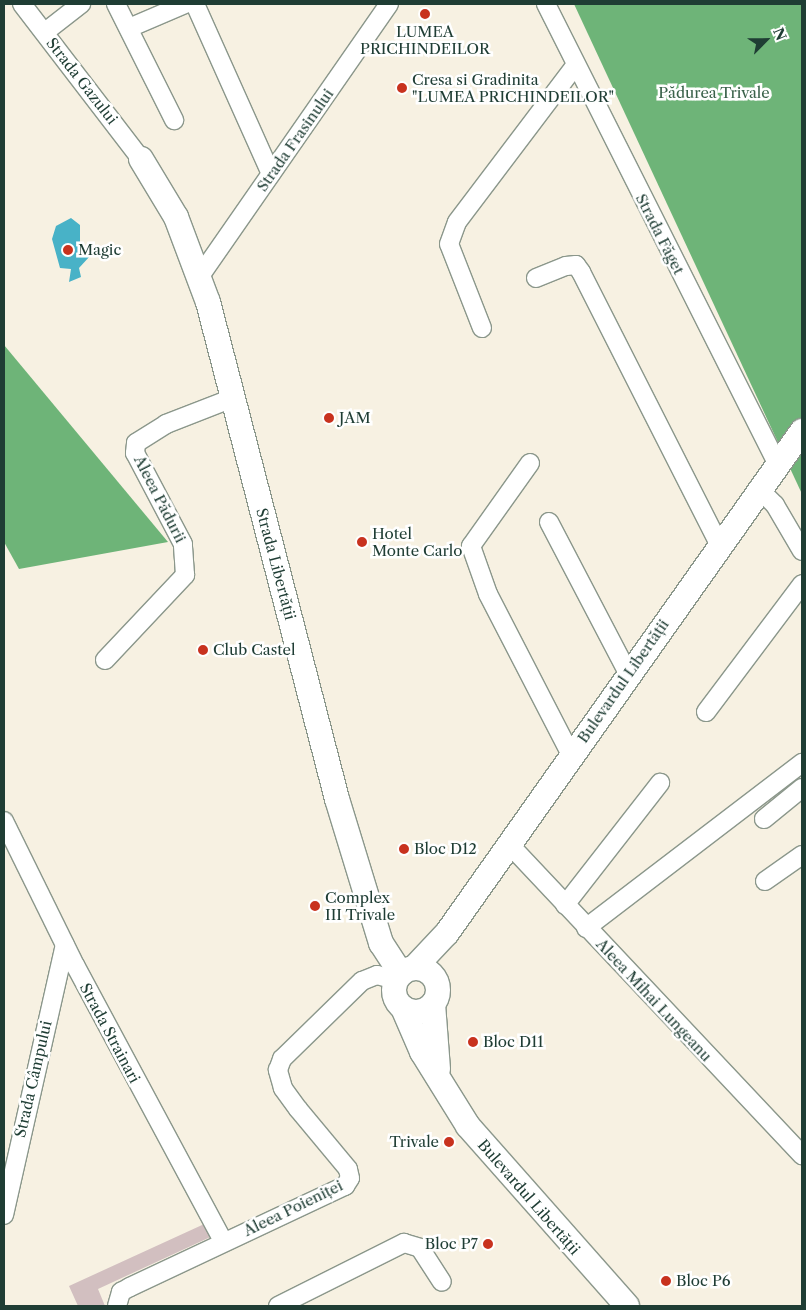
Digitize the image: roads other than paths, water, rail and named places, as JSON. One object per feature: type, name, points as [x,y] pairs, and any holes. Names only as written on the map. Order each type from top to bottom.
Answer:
[{"type":"main road","name":"Strada Libertății","points":[[141,159],[176,217],[200,276],[337,799],[381,943],[404,974]]},
{"type":"main road","name":"Bulevardul Libertății","points":[[404,974],[447,934],[508,843],[629,675],[758,488],[802,431]]},
{"type":"main road","name":"Bulevardul Libertății","points":[[440,1082],[435,993],[447,934]]},
{"type":"main road","points":[[427,971],[435,993],[422,1012],[402,1008],[394,995],[404,974],[427,971]]},
{"type":"main road","name":"Bulevardul Libertății","points":[[402,1008],[440,1082],[495,1161],[626,1306]]},
{"type":"street","name":"Strada Gazului","points":[[22,4],[141,159]]},
{"type":"street","points":[[45,32],[81,4]]},
{"type":"street","points":[[116,4],[174,120]]},
{"type":"street","points":[[129,28],[185,4]]},
{"type":"street","points":[[195,4],[271,174]]},
{"type":"street","name":"Strada Frasinului","points":[[200,276],[389,4]]},
{"type":"street","name":"Strada Făget","points":[[546,4],[575,66],[777,463]]},
{"type":"street","points":[[482,328],[449,244],[457,222],[575,66]]},
{"type":"street","points":[[536,278],[566,266],[576,265],[581,272],[719,544]]},
{"type":"street","name":"Aleea Pădurii","points":[[105,660],[185,575],[183,544],[135,453],[136,443],[166,424],[233,398]]},
{"type":"street","points":[[530,463],[471,546],[483,584],[571,755]]},
{"type":"street","points":[[758,488],[775,505],[802,551]]},
{"type":"street","points":[[549,522],[629,675]]},
{"type":"street","points":[[706,712],[802,584]]},
{"type":"street","points":[[586,928],[802,763]]},
{"type":"street","points":[[565,905],[660,783]]},
{"type":"street","points":[[764,819],[802,788]]},
{"type":"street","name":"Strada Strainari","points":[[4,821],[65,944],[223,1241]]},
{"type":"street","name":"Aleea Mihai Lungeanu","points":[[508,843],[586,928],[802,1155]]},
{"type":"street","points":[[765,881],[802,855]]},
{"type":"street","name":"Strada Câmpului","points":[[4,1215],[7,1170],[65,944]]},
{"type":"street","name":"Aleea Poieniței","points":[[116,1306],[120,1292],[223,1241],[344,1186],[350,1178],[348,1169],[283,1088],[278,1070],[282,1059],[362,981],[377,975],[404,974]]},
{"type":"street","points":[[278,1306],[404,1244],[420,1248],[442,1282]]},
{"type":"water","name":"Magic","points":[[71,218],[80,225],[80,254],[90,256],[79,268],[81,277],[69,282],[71,269],[60,268],[52,239],[56,226]]},
{"type":"place","name":"LUMEA PRICHINDEILOR","points":[[425,14]]},
{"type":"place","name":"Cresa si Gradinita \"LUMEA PRICHINDEILOR\"","points":[[402,88]]},
{"type":"place","name":"Magic","points":[[68,250]]},
{"type":"place","name":"JAM","points":[[329,418]]},
{"type":"place","name":"Hotel Monte Carlo","points":[[362,542]]},
{"type":"place","name":"Club Castel","points":[[203,650]]},
{"type":"place","name":"Bloc D12","points":[[404,849]]},
{"type":"place","name":"Complex III Trivale","points":[[315,906]]},
{"type":"place","name":"Bloc D11","points":[[473,1042]]},
{"type":"place","name":"Trivale","points":[[449,1142]]},
{"type":"place","name":"Bloc P7","points":[[488,1244]]},
{"type":"place","name":"Bloc P6","points":[[666,1281]]},
{"type":"park label","name":"Pădurea Trivale","points":[[714,93]]}]
